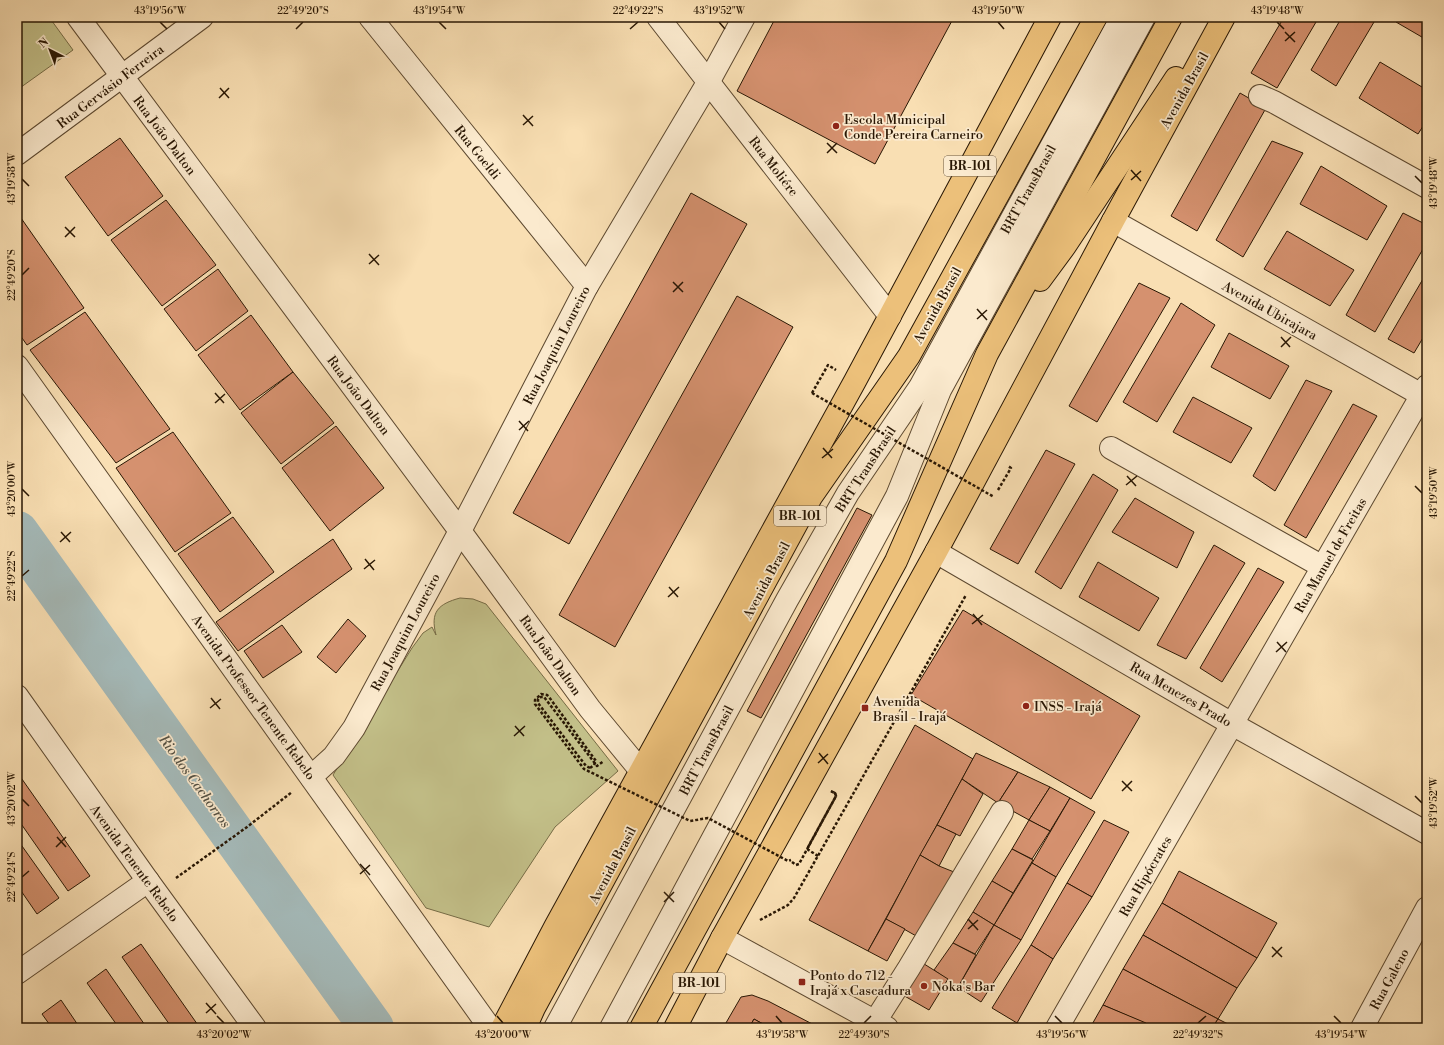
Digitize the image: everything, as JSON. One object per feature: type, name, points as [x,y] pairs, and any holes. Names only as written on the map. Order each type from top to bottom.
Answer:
[{"type":"highway","name":"Avenida Brasil","points":[[502,1028],[555,927],[855,381],[1050,17]]},
{"type":"highway","name":"Avenida Brasil","points":[[525,1028],[538,1001],[811,497],[909,356],[1096,17]]},
{"type":"highway","name":"BR-101","points":[[641,1028],[896,561],[987,354],[1171,17]]},
{"type":"highway","points":[[987,354],[1065,246],[1216,17]]},
{"type":"highway","name":"Avenida Brasil","points":[[675,1028],[722,938],[936,552],[1224,17]]},
{"type":"street","name":"Rua João Dalton","points":[[78,17],[460,531],[590,709],[641,771]]},
{"type":"street","name":"Rua Gervásio Ferreira","points":[[17,154],[202,17]]},
{"type":"street","name":"Rua Goeldi","points":[[370,17],[586,286]]},
{"type":"street","name":"Rua Moliére","points":[[658,17],[890,316]]},
{"type":"street","name":"Rua Joaquim Loureiro","points":[[311,777],[334,756],[354,728],[460,531],[586,286],[709,81],[744,17]]},
{"type":"street","name":"BRT TransBrasil","points":[[555,1028],[787,600],[848,493],[920,387],[1122,17]]},
{"type":"street","name":"BRT TransBrasil","points":[[611,1028],[897,496],[940,390],[1144,17]]},
{"type":"street","points":[[1260,96],[1274,102],[1427,187]]},
{"type":"street","name":"Avenida Ubirajara","points":[[1113,222],[1425,393]]},
{"type":"street","name":"Avenida Professor Tenente Rebelo","points":[[17,366],[490,1028]]},
{"type":"street","name":"Rua Manuel de Freitas","points":[[1232,724],[1425,393]]},
{"type":"street","points":[[1111,448],[1323,567]]},
{"type":"street","name":"Rua Menezes Prado","points":[[936,552],[1232,724],[1427,833]]},
{"type":"street","name":"Avenida Tenente Rebelo","points":[[17,696],[152,887],[255,1028]]},
{"type":"street","name":"Rua Hipócrates","points":[[1057,1028],[1232,724]]},
{"type":"street","points":[[722,938],[877,1026],[909,968],[1002,812]]},
{"type":"street","points":[[17,973],[152,887]]},
{"type":"street","name":"Rua Galeno","points":[[1362,1028],[1427,908]]},
{"type":"path","points":[[828,365],[812,393],[994,497],[1011,468]]},
{"type":"path","points":[[755,922],[788,905],[794,898],[976,576]]},
{"type":"path","points":[[593,760],[544,697],[538,699],[538,704],[586,766],[590,768],[596,762],[549,697],[541,694],[535,700],[535,704],[584,769],[690,821],[708,818],[788,861],[791,860],[795,853],[791,860],[792,863],[796,865],[799,864],[836,796]]},
{"type":"path","points":[[152,887],[202,859],[247,827],[311,777]]},
{"type":"path","points":[[829,791],[835,793],[836,796]]},
{"type":"path","points":[[818,856],[807,849],[836,796]]},
{"type":"shaded area","points":[[17,17],[49,17],[73,50],[17,90]]},
{"type":"shaded area","points":[[460,598],[473,599],[486,604],[618,771],[555,827],[489,927],[426,908],[333,775],[412,648],[423,633],[432,627],[436,635],[434,620],[438,610],[446,603]]},
{"type":"building","points":[[776,17],[954,17],[875,164],[737,91]]},
{"type":"building","points":[[1284,17],[1319,17],[1277,88],[1251,73]]},
{"type":"building","points":[[1342,17],[1377,17],[1336,86],[1311,70]]},
{"type":"building","points":[[1399,17],[1427,17],[1427,40],[1396,22]]},
{"type":"building","points":[[1380,62],[1427,90],[1427,120],[1418,134],[1359,98]]},
{"type":"building","points":[[1240,93],[1266,108],[1197,231],[1171,216]]},
{"type":"building","points":[[120,138],[163,196],[108,236],[65,177]]},
{"type":"building","points":[[1272,141],[1303,153],[1243,257],[1216,240]]},
{"type":"building","points":[[1321,166],[1387,206],[1367,240],[1300,204]]},
{"type":"building","points":[[691,193],[747,224],[569,544],[513,513]]},
{"type":"building","points":[[166,200],[216,265],[162,306],[111,240]]},
{"type":"building","points":[[1403,213],[1427,225],[1427,242],[1375,332],[1346,315]]},
{"type":"building","points":[[21,218],[84,308],[27,345],[17,331],[17,220]]},
{"type":"building","points":[[1287,231],[1354,270],[1330,306],[1264,269]]},
{"type":"building","points":[[218,269],[248,311],[196,351],[164,309]]},
{"type":"building","points":[[1427,272],[1427,331],[1414,353],[1388,339]]},
{"type":"building","points":[[1139,283],[1170,298],[1097,422],[1069,406]]},
{"type":"building","points":[[737,296],[793,327],[615,647],[559,615]]},
{"type":"building","points":[[1181,303],[1215,325],[1157,422],[1123,402]]},
{"type":"building","points":[[85,312],[170,429],[116,463],[30,350]]},
{"type":"building","points":[[251,315],[293,372],[240,410],[198,355]]},
{"type":"building","points":[[1229,333],[1289,366],[1270,399],[1211,367]]},
{"type":"building","points":[[293,372],[334,423],[281,464],[241,413]]},
{"type":"building","points":[[1306,380],[1332,391],[1275,491],[1253,476]]},
{"type":"building","points":[[1193,397],[1252,428],[1231,463],[1173,432]]},
{"type":"building","points":[[1353,404],[1377,416],[1306,538],[1284,525]]},
{"type":"building","points":[[336,426],[384,488],[330,531],[282,468]]},
{"type":"building","points":[[173,432],[231,513],[175,552],[116,468]]},
{"type":"building","points":[[1046,450],[1075,464],[1018,564],[990,549]]},
{"type":"building","points":[[1093,474],[1118,490],[1061,589],[1035,572]]},
{"type":"building","points":[[1135,498],[1194,532],[1177,568],[1112,532]]},
{"type":"building","points":[[857,508],[872,515],[761,718],[747,711]]},
{"type":"building","points":[[233,517],[274,572],[220,612],[178,554]]},
{"type":"building","points":[[333,539],[352,569],[238,651],[216,622]]},
{"type":"building","points":[[1214,545],[1245,563],[1186,659],[1157,645]]},
{"type":"building","points":[[1098,562],[1159,598],[1139,631],[1079,597]]},
{"type":"building","points":[[1258,568],[1284,582],[1222,682],[1200,668]]},
{"type":"building","name":"INSS - Irajá","points":[[963,610],[1140,716],[1091,799],[911,695]]},
{"type":"building","points":[[348,619],[366,636],[336,673],[317,657]]},
{"type":"building","points":[[282,625],[302,652],[263,678],[244,651]]},
{"type":"building","points":[[915,725],[973,759],[868,951],[809,920]]},
{"type":"building","points":[[976,753],[1018,772],[998,803],[962,779]]},
{"type":"building","points":[[17,772],[90,876],[68,891],[17,818]]},
{"type":"building","points":[[1018,772],[1050,787],[1029,820],[998,803]]},
{"type":"building","points":[[962,779],[983,794],[960,836],[937,825]]},
{"type":"building","points":[[1050,787],[1070,798],[1050,831],[1029,820]]},
{"type":"building","points":[[1070,798],[1095,812],[1056,877],[1032,863]]},
{"type":"building","points":[[1029,820],[1050,831],[1032,859],[1012,849]]},
{"type":"building","points":[[1104,820],[1129,832],[1092,897],[1067,883]]},
{"type":"building","points":[[937,825],[956,834],[939,866],[920,855]]},
{"type":"building","points":[[17,839],[59,898],[37,914],[17,885]]},
{"type":"building","points":[[1012,849],[1033,860],[1013,893],[992,881]]},
{"type":"building","points":[[920,855],[939,866],[954,872],[918,937],[886,919]]},
{"type":"building","points":[[1032,863],[1056,877],[1021,940],[994,925]]},
{"type":"building","points":[[1179,871],[1277,923],[1257,958],[1162,903]]},
{"type":"building","points":[[992,881],[1013,893],[994,925],[973,912]]},
{"type":"building","points":[[1067,883],[1092,897],[1053,959],[1031,945]]},
{"type":"building","points":[[1162,903],[1257,958],[1237,988],[1143,935]]},
{"type":"building","points":[[973,912],[994,925],[975,954],[953,943]]},
{"type":"building","points":[[886,919],[905,929],[887,961],[868,951]]},
{"type":"building","points":[[994,925],[1021,940],[981,1002],[958,987]]},
{"type":"building","points":[[1143,935],[1237,988],[1218,1019],[1123,969]]},
{"type":"building","points":[[953,943],[976,955],[958,987],[934,970]]},
{"type":"building","points":[[141,944],[200,1028],[172,1028],[122,957]]},
{"type":"building","points":[[1031,945],[1053,959],[1017,1023],[992,1008]]},
{"type":"building","name":"Noka's Bar","points":[[921,962],[948,979],[929,1010],[901,994]]},
{"type":"building","points":[[106,969],[147,1028],[119,1028],[87,983]]},
{"type":"building","points":[[1123,969],[1218,1019],[1212,1028],[1156,1028],[1103,1005]]},
{"type":"building","points":[[752,995],[768,1001],[820,1028],[770,1028],[754,1019],[749,1028],[723,1028],[741,997]]},
{"type":"building","points":[[61,1000],[80,1028],[52,1028],[42,1014]]},
{"type":"building","points":[[1103,1005],[1146,1023],[1143,1028],[1090,1028]]},
{"type":"building","points":[[754,1019],[770,1028],[749,1028]]},
{"type":"building","points":[[1218,1019],[1236,1028],[1212,1028]]},
{"type":"waterway","name":"Rio dos Cachorros","points":[[17,533],[372,1028]]},
{"type":"place","name":"Escola Municipal Conde Pereira Carneiro","points":[[836,126]]},
{"type":"place","name":"INSS - Irajá","points":[[1026,706]]},
{"type":"place","name":"Avenida Brasil - Irajá","points":[[865,708]]},
{"type":"place","name":"Ponto do 712 - Irajá x Cascadura","points":[[802,982]]},
{"type":"place","name":"Noka's Bar","points":[[924,986]]}]
